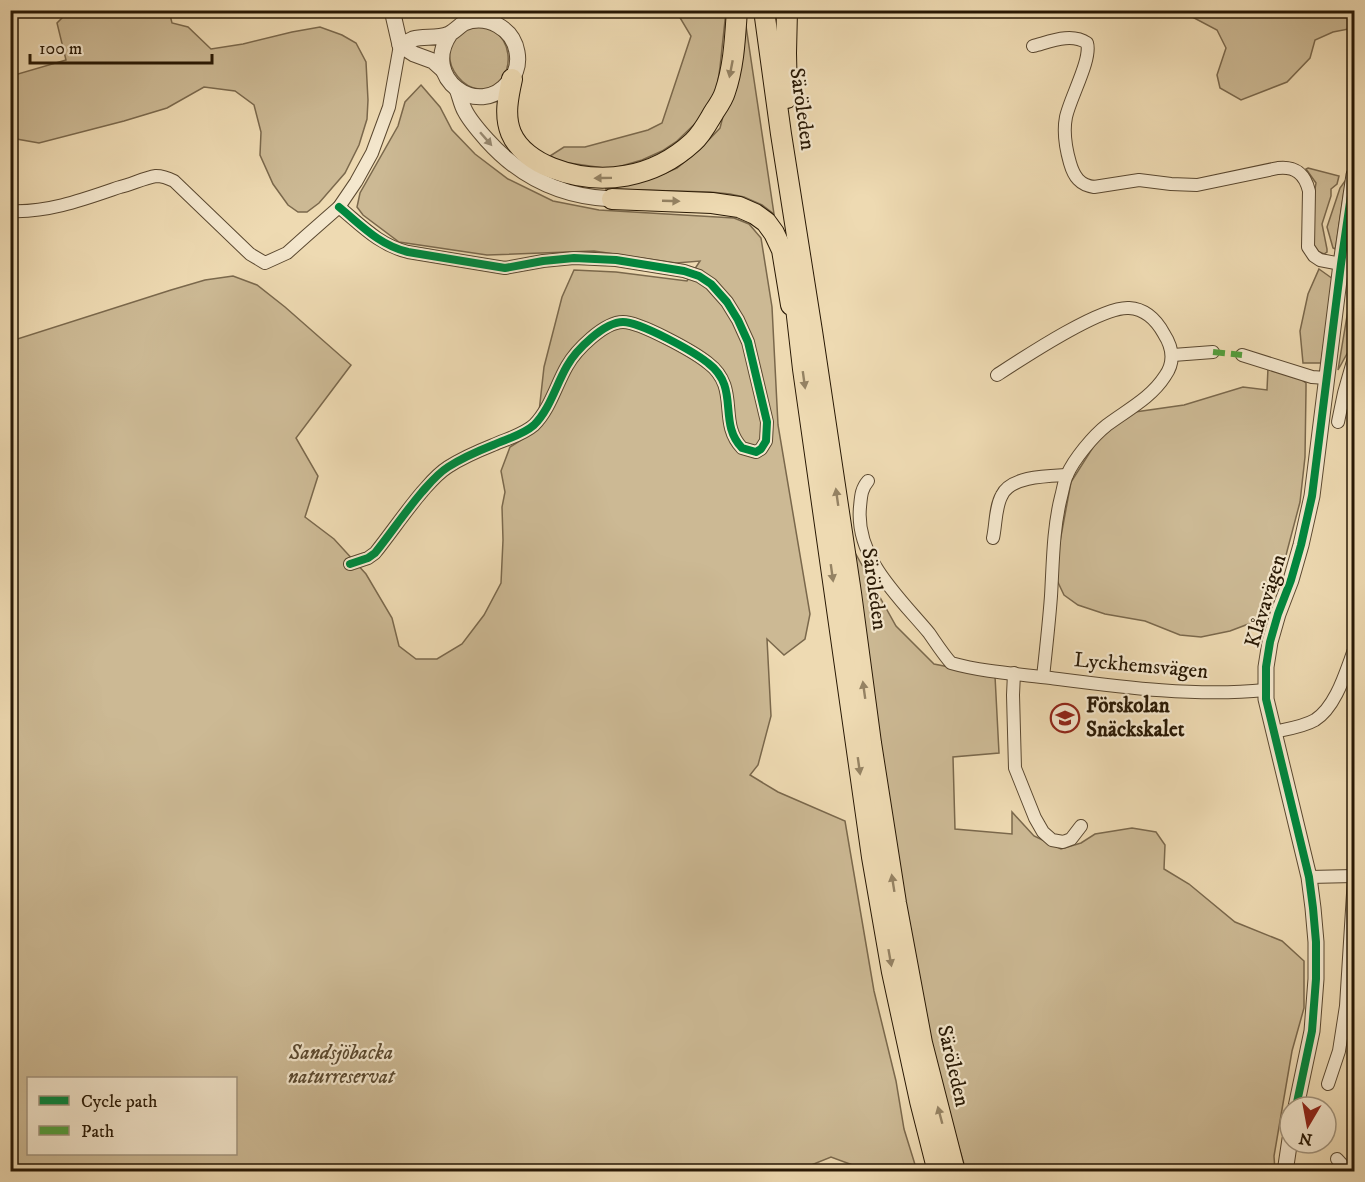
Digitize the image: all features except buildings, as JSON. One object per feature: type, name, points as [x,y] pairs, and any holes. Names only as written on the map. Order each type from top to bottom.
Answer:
[{"type":"main road","points":[[512,79],[507,115],[511,133],[532,158],[548,167],[581,177],[604,179],[641,172],[674,157],[694,141],[725,94],[734,50],[737,10]]},
{"type":"main road","name":"Säröleden","points":[[756,10],[789,246],[851,593],[896,903],[922,1043],[955,1172]]},
{"type":"main road","name":"Säröleden","points":[[764,10],[872,857],[892,972],[938,1172]]},
{"type":"main road","points":[[787,10],[787,110],[813,307],[804,326]]},
{"type":"main road","points":[[612,199],[712,203],[739,207],[755,214],[766,222],[782,250],[789,297],[804,326]]},
{"type":"street","points":[[10,211],[47,209],[101,194],[148,177],[168,177],[250,254],[265,263],[287,253],[339,207],[372,153],[389,107],[400,45],[392,10]]},
{"type":"street","points":[[400,45],[413,39],[434,38],[455,30],[463,10]]},
{"type":"street","points":[[400,45],[414,54],[433,61],[457,89],[471,96],[487,96],[501,90],[512,79],[518,63],[513,39],[496,18],[465,23],[446,40],[442,55],[443,70]]},
{"type":"street","points":[[1033,46],[1054,40],[1076,38],[1086,42],[1088,53],[1070,104],[1065,129],[1072,171],[1079,182],[1094,187],[1139,180],[1197,185],[1291,167],[1302,174],[1308,184],[1308,247],[1320,260],[1341,264]]},
{"type":"street","points":[[457,89],[465,111],[478,130],[507,161],[525,174],[564,192],[593,199],[612,199]]},
{"type":"street","name":"Klåvavägen","points":[[1299,1095],[1315,1005],[1316,942],[1309,877],[1273,732],[1265,690],[1266,667],[1270,642],[1291,580],[1307,521],[1321,434],[1341,264],[1351,220],[1354,175]]},
{"type":"street","points":[[339,207],[380,242],[408,252],[505,268],[574,258],[616,260],[684,271],[699,276],[711,284],[727,302],[738,320],[748,342],[767,422],[767,438],[761,449],[756,452],[742,448],[732,435],[729,426],[727,390],[724,381],[708,363],[635,324],[616,323],[594,336],[576,353],[568,363],[542,416],[533,426],[468,456],[442,471],[413,503],[380,546],[368,558],[350,564]]},
{"type":"street","points":[[997,375],[1037,349],[1074,329],[1102,315],[1129,308],[1149,315],[1164,333],[1173,355],[1168,371],[1157,386],[1096,434],[1067,475],[1054,535],[1050,613],[1043,677]]},
{"type":"street","points":[[1173,355],[1213,352]]},
{"type":"street","points":[[1242,355],[1312,377],[1326,378]]},
{"type":"street","points":[[1338,422],[1354,358]]},
{"type":"street","points":[[993,538],[999,501],[1006,489],[1012,484],[1028,479],[1067,475]]},
{"type":"street","name":"Lyckhemsvägen","points":[[867,481],[863,487],[859,519],[866,550],[887,583],[951,663],[1119,687],[1189,691],[1265,690]]},
{"type":"street","points":[[1273,732],[1313,721],[1325,712],[1336,693],[1354,650]]},
{"type":"street","points":[[1014,673],[1015,768],[1031,809],[1043,832],[1052,840],[1063,842],[1071,839],[1081,826]]},
{"type":"street","points":[[1309,877],[1354,877],[1346,1006],[1339,1051],[1328,1083]]},
{"type":"street","points":[[1285,1172],[1288,1155]]},
{"type":"street","points":[[1337,1159],[1349,1172]]},
{"type":"green space","points":[[69,11],[169,11],[172,23],[188,27],[211,49],[320,27],[356,43],[366,62],[367,119],[359,145],[345,173],[319,203],[307,212],[298,212],[288,205],[273,184],[260,155],[261,132],[254,105],[235,91],[204,87],[167,108],[124,121],[39,143],[11,138],[11,76],[66,60],[57,23]]},
{"type":"green space","points":[[676,11],[726,11],[717,88],[702,117],[677,141],[662,151],[642,160],[611,169],[562,162],[550,156],[564,147],[585,147],[648,130],[662,123],[691,36]]},
{"type":"green space","points":[[1181,11],[1354,11],[1354,28],[1333,32],[1315,40],[1310,58],[1287,82],[1241,100],[1220,88],[1217,75],[1226,48],[1217,30]]},
{"type":"green space","points":[[746,26],[774,214],[762,205],[730,194],[605,189],[651,179],[677,168],[720,128]]},
{"type":"green space","points":[[483,27],[500,36],[508,54],[508,60],[502,78],[491,87],[479,89],[467,85],[458,76],[451,65],[450,53],[454,40],[465,30]]},
{"type":"green space","name":"Sandsjöbacka naturreservat","points":[[421,85],[440,107],[452,130],[475,154],[508,179],[553,201],[599,210],[734,218],[749,224],[761,238],[772,307],[778,425],[810,614],[805,639],[784,655],[767,639],[771,716],[758,765],[750,775],[778,792],[845,821],[874,991],[896,1081],[904,1129],[917,1171],[867,1171],[831,1157],[794,1172],[11,1172],[11,341],[205,280],[233,276],[257,285],[351,365],[296,438],[318,476],[305,517],[334,539],[366,574],[392,618],[399,646],[416,659],[437,659],[462,644],[484,615],[501,583],[502,507],[505,492],[501,471],[510,447],[537,430],[544,367],[562,297],[574,270],[616,272],[687,281],[700,261],[676,263],[594,251],[487,255],[399,242],[363,215],[357,207],[360,193],[398,126],[405,102]]},
{"type":"green space","points":[[1306,169],[1339,176],[1337,184],[1331,189],[1322,224],[1327,249],[1324,254],[1315,250],[1311,244],[1316,183]]},
{"type":"green space","points":[[1345,181],[1349,181],[1344,191],[1335,249],[1327,227],[1340,188]]},
{"type":"green space","points":[[1354,236],[1354,270],[1344,287],[1351,240]]},
{"type":"green space","points":[[1319,269],[1333,279],[1321,363],[1303,363],[1300,331],[1308,294]]},
{"type":"green space","points":[[1354,283],[1354,341],[1338,370],[1351,292]]},
{"type":"green space","points":[[1268,368],[1292,373],[1306,383],[1306,390],[1305,457],[1300,502],[1285,559],[1268,607],[1251,623],[1230,631],[1201,637],[1180,635],[1145,621],[1105,614],[1078,605],[1064,595],[1054,574],[1071,482],[1097,441],[1128,413],[1184,405],[1243,387],[1267,390]]},
{"type":"green space","points":[[853,549],[896,626],[934,664],[995,676],[999,753],[953,757],[955,829],[1012,834],[1012,812],[1034,836],[1061,849],[1081,843],[1095,834],[1132,828],[1156,832],[1165,845],[1164,869],[1189,884],[1235,922],[1282,941],[1304,961],[1304,1008],[1292,1051],[1284,1095],[1278,1095],[1275,1171],[966,1171],[931,1053],[880,784]]},
{"type":"marked path","points":[[1213,352],[1242,355]]},
{"type":"cycle path","points":[[1299,1095],[1312,1031],[1316,942],[1309,877],[1266,699],[1266,667],[1270,642],[1291,580],[1312,496],[1354,175]]},
{"type":"cycle path","points":[[339,207],[388,245],[408,252],[505,268],[574,258],[616,260],[684,271],[699,276],[711,284],[727,302],[738,320],[748,342],[767,422],[766,441],[761,449],[756,452],[742,448],[731,427],[724,383],[708,363],[666,338],[641,327],[631,323],[616,323],[599,332],[577,352],[567,366],[549,404],[534,425],[444,470],[422,492],[375,553],[350,564]]},
{"type":"place","name":"Förskolan Snäckskalet","points":[[1065,718]]}]
